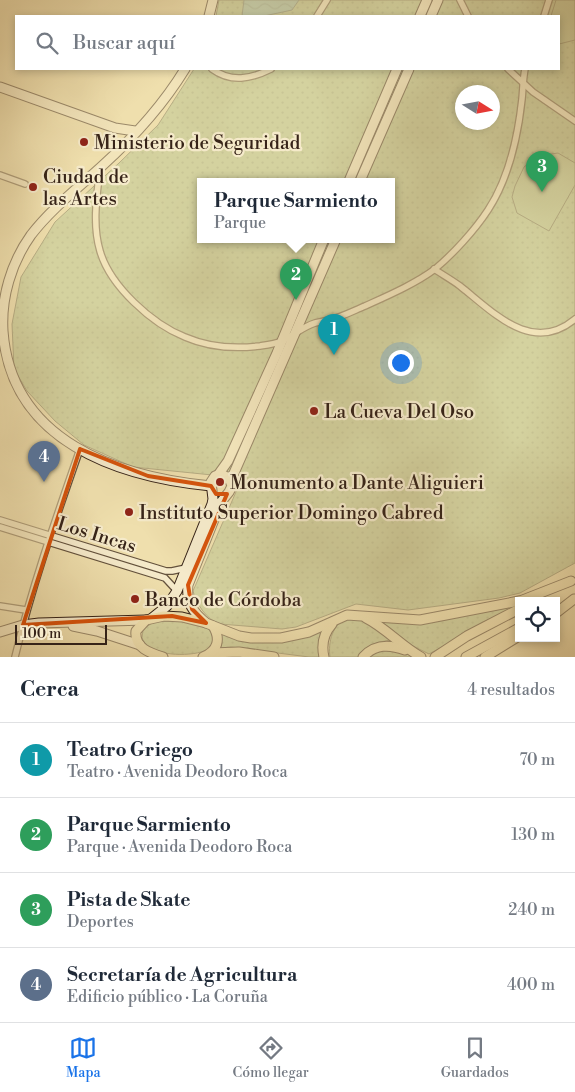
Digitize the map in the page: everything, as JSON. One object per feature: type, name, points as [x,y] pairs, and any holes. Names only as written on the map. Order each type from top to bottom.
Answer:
[{"type":"main road","points":[[209,15],[213,0]]},
{"type":"main road","points":[[420,15],[427,0]]},
{"type":"main road","points":[[431,15],[438,0]]},
{"type":"main road","points":[[184,70],[159,106],[32,235],[12,272],[7,287],[3,313],[6,355],[12,375],[22,396],[46,426],[80,449],[108,462],[148,476],[211,488],[219,496],[227,494]]},
{"type":"main road","points":[[350,178],[398,70]]},
{"type":"main road","points":[[361,178],[408,70]]},
{"type":"main road","points":[[0,86],[115,128],[135,131]]},
{"type":"main road","points":[[0,92],[119,134],[127,140]]},
{"type":"main road","points":[[163,657],[149,655],[136,638],[136,631],[167,606],[177,591],[212,504],[212,479],[218,475],[228,461],[282,341],[322,243]]},
{"type":"main road","points":[[207,656],[218,640],[217,634],[210,624],[192,609],[188,601],[188,585],[221,502],[232,486],[231,480],[334,243]]},
{"type":"main road","points":[[218,475],[224,475],[231,480]]},
{"type":"main road","points":[[541,597],[573,580]]},
{"type":"main road","points":[[529,597],[573,580]]},
{"type":"main road","points":[[560,607],[575,599]]},
{"type":"main road","points":[[560,609],[575,599]]},
{"type":"main road","points":[[0,632],[23,625],[56,622],[149,619],[177,616],[210,624],[238,636],[268,638],[301,634],[347,616],[361,615],[420,620],[515,602]]},
{"type":"main road","points":[[436,657],[454,644],[515,610]]},
{"type":"main road","points":[[361,615],[376,623],[403,646],[420,656]]},
{"type":"main road","points":[[56,622],[97,631],[140,645]]},
{"type":"main road","points":[[324,657],[322,647],[324,638],[328,628],[334,622]]},
{"type":"main road","points":[[466,657],[515,630]]},
{"type":"main road","points":[[485,657],[515,638]]},
{"type":"main road","points":[[364,657],[370,651],[383,646],[402,648],[420,656]]},
{"type":"main road","points":[[207,656],[239,652],[274,657]]},
{"type":"street","points":[[318,15],[327,0]]},
{"type":"street","points":[[460,0],[468,15]]},
{"type":"street","points":[[544,15],[549,0]]},
{"type":"street","points":[[214,70],[232,78],[249,78],[269,70]]},
{"type":"street","points":[[509,70],[523,84],[575,121]]},
{"type":"street","points":[[100,168],[95,218],[99,249],[112,277],[133,302],[174,332],[195,341],[221,346],[261,346],[282,341],[296,331],[314,323],[337,318],[390,295],[434,269],[455,250],[488,211],[496,196],[510,158],[522,98],[525,70]]},
{"type":"street","points":[[0,175],[26,184]]},
{"type":"street","points":[[434,269],[454,281],[499,318],[512,326],[530,332],[544,332],[566,326],[575,319]]},
{"type":"street","points":[[15,657],[26,610],[80,449]]},
{"type":"street","name":"Los Incas","points":[[0,520],[165,578],[177,591]]},
{"type":"street","name":"Los Incas","points":[[0,527],[49,538],[166,571],[172,572],[186,568]]},
{"type":"street","points":[[0,606],[26,610]]},
{"type":"highlighted area","points":[[80,449],[148,476],[211,486],[216,494],[227,494],[188,585],[192,609],[206,623],[172,616],[23,625]]},
{"type":"green space","points":[[219,0],[575,0],[575,563],[520,593],[499,598],[408,610],[356,604],[296,627],[282,629],[220,624],[210,619],[203,611],[193,591],[242,478],[133,467],[84,445],[55,421],[27,391],[14,369],[12,324],[21,277],[55,222],[158,125],[193,70],[560,70],[560,15],[216,15]]},
{"type":"green space","points":[[556,0],[575,0],[575,40],[560,44],[560,15],[551,15]]},
{"type":"green space","points":[[558,153],[575,163],[575,185],[549,231],[517,213],[512,197],[524,167],[538,156]]},
{"type":"green space","points":[[515,606],[429,654],[413,646],[378,619],[404,622]]},
{"type":"green space","points":[[349,618],[366,620],[391,640],[368,647],[358,657],[330,657],[332,634],[343,620]]},
{"type":"green space","points":[[154,622],[186,622],[205,626],[211,631],[213,636],[210,648],[197,653],[171,654],[149,648],[142,638],[143,629]]},
{"type":"green space","points":[[324,630],[320,657],[231,647],[221,648],[222,633],[240,639]]},
{"type":"green space","points":[[390,650],[407,653],[416,657],[368,657],[374,652]]},
{"type":"water","points":[[244,0],[299,0],[292,10],[269,15],[242,15]]},
{"type":"place","name":"Ministerio de Seguridad","points":[[84,142]]},
{"type":"place","name":"Ciudad de las Artes","points":[[33,187]]},
{"type":"place","name":"Pista de Skate","points":[[542,192]]},
{"type":"place","name":"Parque Sarmiento","points":[[296,300]]},
{"type":"place","name":"Teatro Griego","points":[[334,355]]},
{"type":"place","name":"La Cueva Del Oso","points":[[314,411]]},
{"type":"place","name":"Secretaría de Agricultura","points":[[44,482]]},
{"type":"place","name":"Monumento a Dante Aliguieri","points":[[220,482]]},
{"type":"place","name":"Instituto Superior Domingo Cabred","points":[[129,512]]},
{"type":"place","name":"Banco de Córdoba","points":[[135,599]]}]
